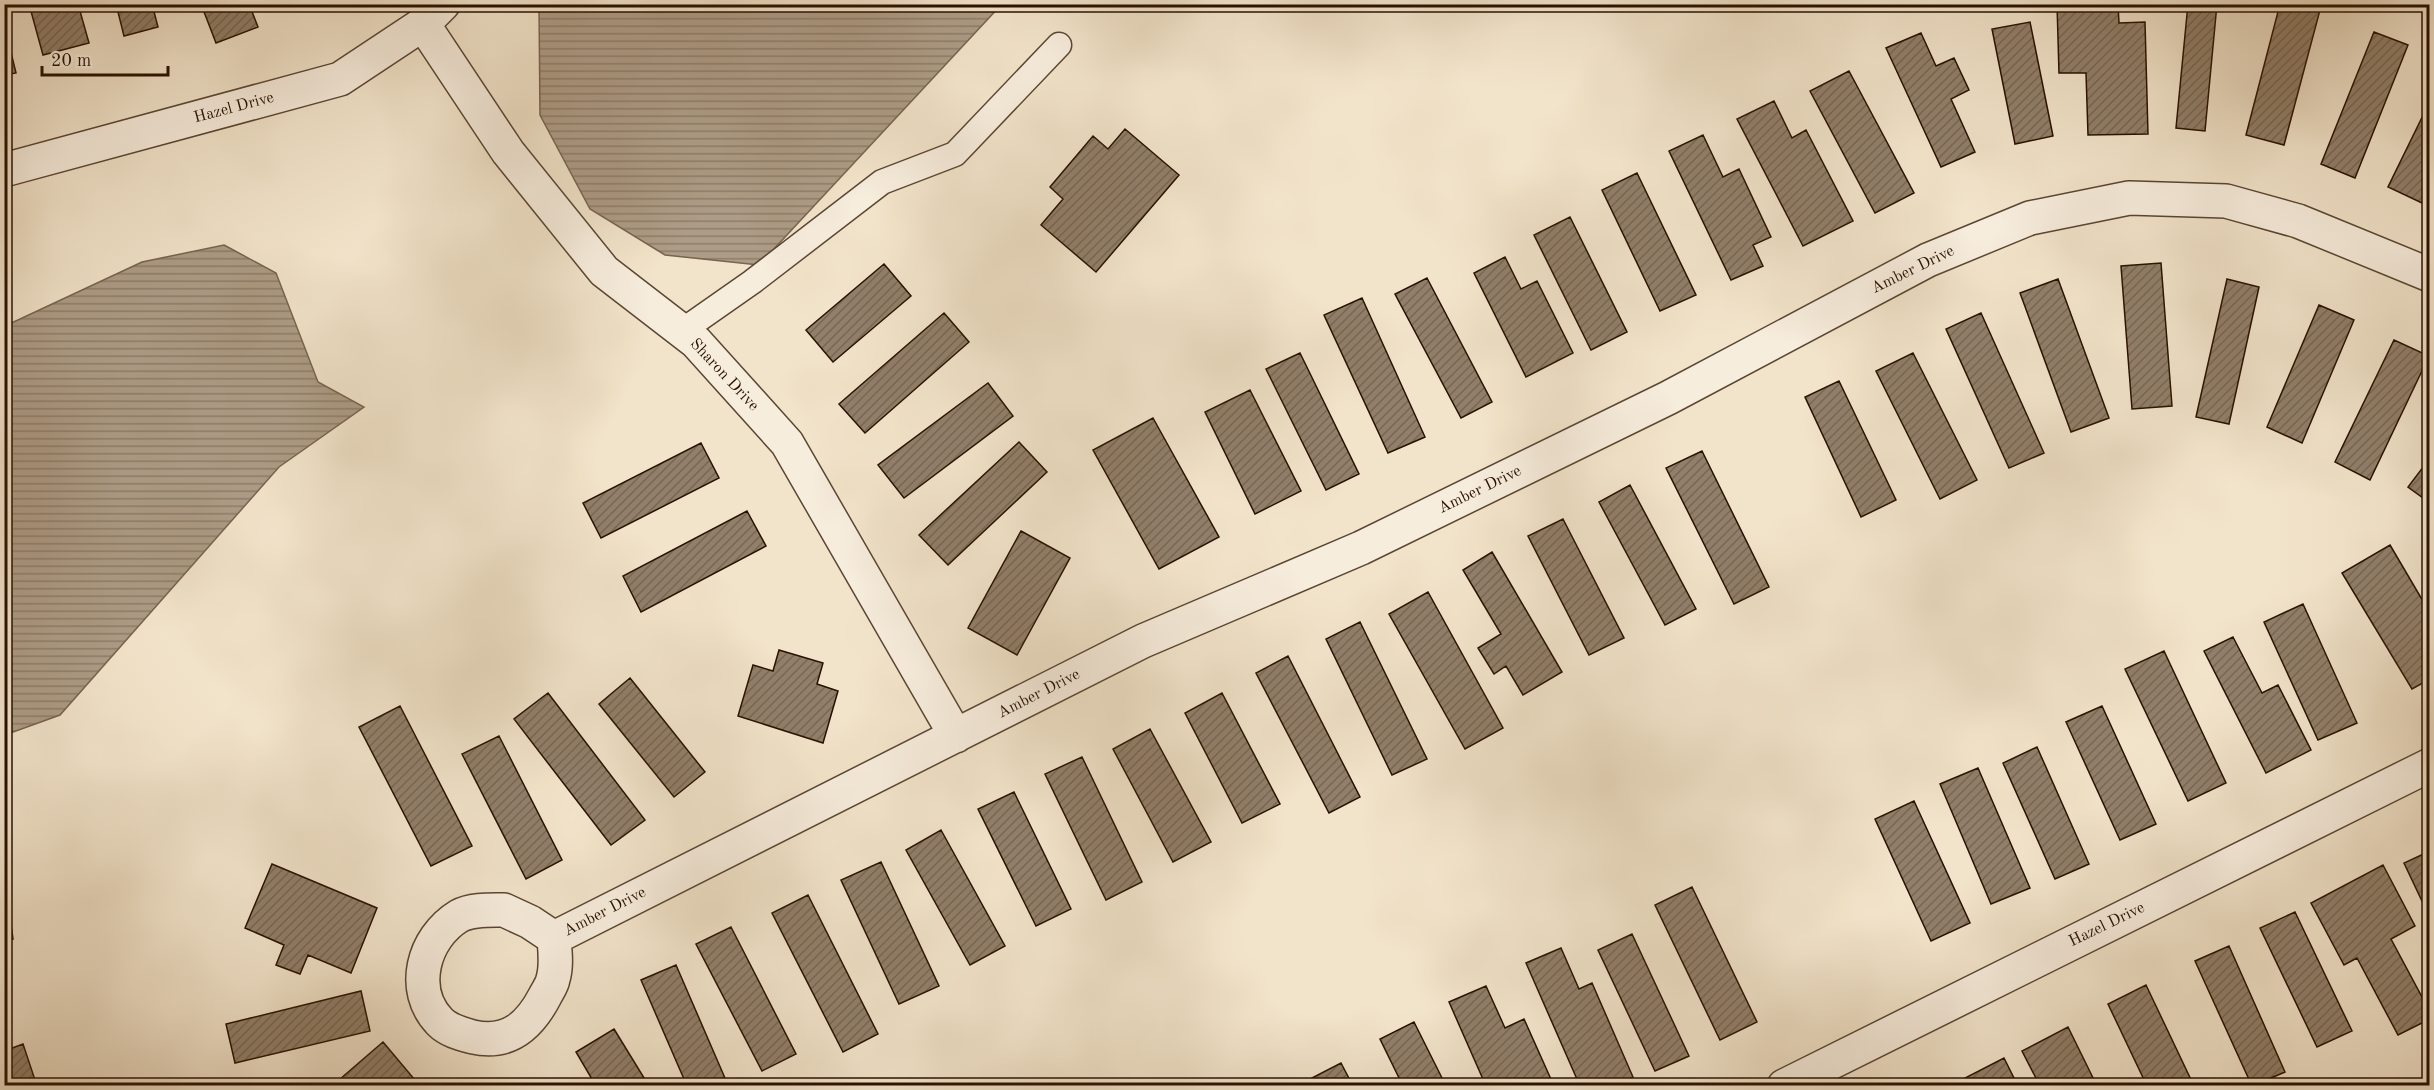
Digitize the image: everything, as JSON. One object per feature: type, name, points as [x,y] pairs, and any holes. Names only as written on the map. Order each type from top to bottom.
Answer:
[{"type":"street","name":"Hazel Drive","points":[[4,170],[340,79],[433,14]]},
{"type":"street","name":"Sharon Drive","points":[[433,14],[508,152],[604,271],[696,342],[787,443],[956,736]]},
{"type":"street","name":"Amber Drive","points":[[554,938],[1143,641],[1361,548],[1668,398],[1928,260],[2031,218],[2129,198],[2226,201],[2298,221],[2430,275]]},
{"type":"street","name":"Hazel Drive","points":[[1784,1086],[2430,765]]},
{"type":"lane","points":[[682,332],[752,282],[882,182],[955,154],[1059,45]]},
{"type":"shaded area","points":[[539,5],[1001,5],[759,265],[665,255],[590,209],[540,115]]},
{"type":"shaded area","points":[[224,245],[276,273],[318,382],[364,407],[279,467],[60,715],[5,735],[5,326],[142,262]]},
{"type":"building","points":[[29,4],[78,4],[89,43],[43,55]]},
{"type":"building","points":[[116,4],[152,4],[158,27],[124,36]]},
{"type":"building","points":[[201,4],[249,4],[258,27],[216,43]]},
{"type":"building","points":[[2057,4],[2118,4],[2119,23],[2145,22],[2148,134],[2088,135],[2086,73],[2059,73]]},
{"type":"building","points":[[2188,4],[2217,4],[2205,131],[2176,128]]},
{"type":"building","points":[[2280,4],[2298,4],[2320,10],[2284,145],[2246,135]]},
{"type":"building","points":[[2030,22],[2053,136],[2015,144],[1992,29]]},
{"type":"building","points":[[4,24],[16,73],[4,75]]},
{"type":"building","points":[[2374,32],[2408,45],[2355,178],[2321,164]]},
{"type":"building","points":[[1921,33],[1936,66],[1954,58],[1969,90],[1951,99],[1975,152],[1941,167],[1886,48]]},
{"type":"building","points":[[1849,71],[1914,193],[1875,213],[1810,91]]},
{"type":"building","points":[[1774,101],[1792,138],[1806,130],[1853,221],[1803,246],[1737,119]]},
{"type":"building","points":[[2430,101],[2430,188],[2422,203],[2388,187]]},
{"type":"building","points":[[1125,129],[1179,175],[1096,272],[1041,225],[1063,199],[1050,187],[1093,136],[1108,149]]},
{"type":"building","points":[[1703,135],[1723,177],[1739,169],[1771,237],[1753,245],[1763,266],[1731,280],[1669,151]]},
{"type":"building","points":[[1637,173],[1696,295],[1660,311],[1602,190]]},
{"type":"building","points":[[1570,217],[1627,332],[1591,350],[1534,235]]},
{"type":"building","points":[[1505,257],[1521,289],[1537,281],[1573,353],[1526,377],[1474,273]]},
{"type":"building","points":[[2161,263],[2172,406],[2132,409],[2121,266]]},
{"type":"building","points":[[884,264],[911,296],[833,362],[806,330]]},
{"type":"building","points":[[1427,278],[1492,402],[1461,418],[1395,294]]},
{"type":"building","points":[[2058,279],[2109,418],[2071,432],[2020,293]]},
{"type":"building","points":[[2227,279],[2259,287],[2229,424],[2196,417]]},
{"type":"building","points":[[1362,298],[1425,437],[1388,453],[1324,315]]},
{"type":"building","points":[[2319,305],[2354,320],[2302,443],[2267,427]]},
{"type":"building","points":[[944,313],[969,342],[865,433],[839,404]]},
{"type":"building","points":[[1981,313],[2044,453],[2009,468],[1946,329]]},
{"type":"building","points":[[2394,340],[2429,356],[2370,480],[2335,462]]},
{"type":"building","points":[[1300,353],[1359,474],[1326,490],[1266,369]]},
{"type":"building","points":[[1913,353],[1977,480],[1940,499],[1876,371]]},
{"type":"building","points":[[1839,381],[1896,500],[1861,517],[1805,397]]},
{"type":"building","points":[[988,383],[1013,416],[904,498],[878,465]]},
{"type":"building","points":[[1250,390],[1301,491],[1255,514],[1205,412]]},
{"type":"building","points":[[1153,418],[1219,537],[1159,569],[1093,450]]},
{"type":"building","points":[[1019,442],[1047,472],[948,565],[919,535]]},
{"type":"building","points":[[701,443],[719,478],[601,538],[583,503]]},
{"type":"building","points":[[1702,451],[1769,587],[1734,604],[1666,468]]},
{"type":"building","points":[[2430,458],[2430,503],[2408,487]]},
{"type":"building","points":[[1630,485],[1696,609],[1665,625],[1599,502]]},
{"type":"building","points":[[747,511],[766,546],[641,612],[623,576]]},
{"type":"building","points":[[1563,519],[1624,638],[1589,655],[1528,536]]},
{"type":"building","points":[[1021,531],[1070,558],[1017,655],[968,628]]},
{"type":"building","points":[[2390,545],[2430,613],[2430,650],[2426,652],[2430,658],[2430,679],[2412,689],[2342,573]]},
{"type":"building","points":[[1492,552],[1562,672],[1523,695],[1506,666],[1494,674],[1478,648],[1501,634],[1463,570]]},
{"type":"building","points":[[1428,592],[1503,728],[1465,749],[1389,614]]},
{"type":"building","points":[[2303,604],[2357,723],[2318,740],[2264,622]]},
{"type":"building","points":[[1360,622],[1427,759],[1392,775],[1326,639]]},
{"type":"building","points":[[2233,637],[2262,693],[2278,685],[2311,750],[2266,773],[2204,651]]},
{"type":"building","points":[[779,650],[823,663],[817,684],[838,691],[823,743],[738,716],[753,665],[773,671]]},
{"type":"building","points":[[2164,651],[2226,783],[2188,801],[2125,669]]},
{"type":"building","points":[[1288,656],[1360,797],[1329,813],[1256,673]]},
{"type":"building","points":[[630,678],[705,772],[674,797],[599,704]]},
{"type":"building","points":[[548,693],[645,820],[611,845],[514,719]]},
{"type":"building","points":[[1222,693],[1280,804],[1242,823],[1185,713]]},
{"type":"building","points":[[400,706],[472,846],[431,866],[359,727]]},
{"type":"building","points":[[2102,706],[2156,824],[2120,840],[2066,722]]},
{"type":"building","points":[[1150,729],[1211,842],[1173,862],[1113,749]]},
{"type":"building","points":[[499,736],[562,860],[526,879],[462,754]]},
{"type":"building","points":[[2037,747],[2089,864],[2055,879],[2003,763]]},
{"type":"building","points":[[1082,757],[1142,882],[1106,900],[1045,774]]},
{"type":"building","points":[[1978,768],[2030,888],[1991,904],[1940,784]]},
{"type":"building","points":[[1014,792],[1071,909],[1036,926],[978,809]]},
{"type":"building","points":[[1914,801],[1970,923],[1931,941],[1875,819]]},
{"type":"building","points":[[941,830],[1005,946],[970,965],[906,850]]},
{"type":"building","points":[[2430,851],[2430,918],[2404,863]]},
{"type":"building","points":[[881,862],[939,986],[899,1004],[841,880]]},
{"type":"building","points":[[272,864],[377,908],[351,973],[308,955],[300,974],[276,965],[284,945],[245,928]]},
{"type":"building","points":[[2383,865],[2415,926],[2391,939],[2430,1012],[2430,1019],[2398,1035],[2357,958],[2344,965],[2311,903]]},
{"type":"building","points":[[1692,887],[1757,1022],[1720,1040],[1655,905]]},
{"type":"building","points":[[808,895],[878,1034],[843,1052],[772,913]]},
{"type":"building","points":[[4,902],[8,902],[13,939],[4,940]]},
{"type":"building","points":[[2295,912],[2352,1031],[2317,1047],[2260,928]]},
{"type":"building","points":[[731,927],[796,1054],[762,1071],[696,944]]},
{"type":"building","points":[[1632,934],[1689,1056],[1655,1071],[1598,950]]},
{"type":"building","points":[[2229,946],[2285,1072],[2252,1086],[2195,961]]},
{"type":"building","points":[[1561,948],[1579,989],[1592,983],[1633,1077],[1613,1086],[1580,1086],[1526,963]]},
{"type":"building","points":[[676,965],[727,1086],[687,1086],[641,980]]},
{"type":"building","points":[[2146,985],[2194,1086],[2147,1086],[2108,1004]]},
{"type":"building","points":[[1486,986],[1505,1028],[1524,1019],[1554,1086],[1486,1086],[1449,1002]]},
{"type":"building","points":[[361,991],[370,1031],[235,1063],[226,1024]]},
{"type":"building","points":[[4,997],[9,1015],[4,1016]]},
{"type":"building","points":[[1414,1022],[1446,1086],[1403,1086],[1380,1039]]},
{"type":"building","points":[[2068,1027],[2097,1086],[2040,1086],[2022,1051]]},
{"type":"building","points":[[614,1029],[649,1086],[596,1086],[576,1052]]},
{"type":"building","points":[[383,1042],[420,1086],[332,1086]]},
{"type":"building","points":[[23,1044],[36,1083],[4,1086],[4,1051]]},
{"type":"building","points":[[2004,1058],[2018,1086],[1969,1086],[1965,1078]]},
{"type":"building","points":[[1341,1063],[1353,1086],[1306,1086],[1304,1082]]}]
